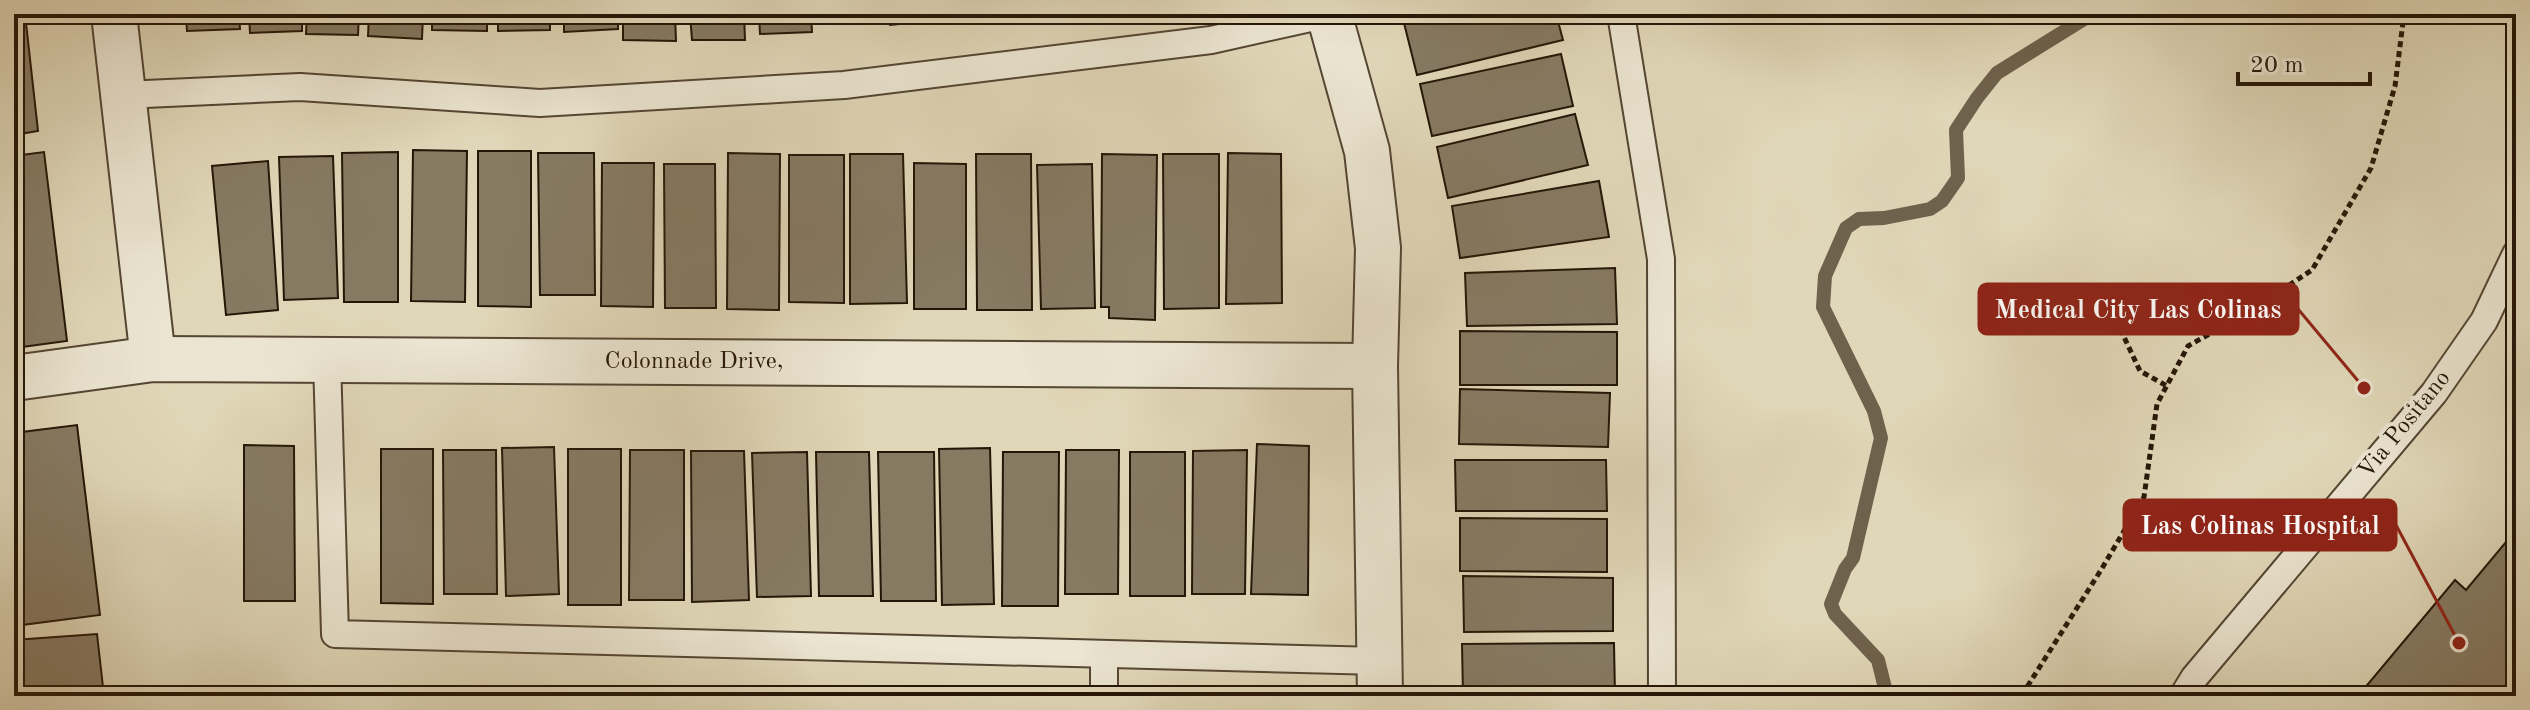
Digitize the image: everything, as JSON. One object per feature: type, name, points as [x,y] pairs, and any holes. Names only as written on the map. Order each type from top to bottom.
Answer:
[{"type":"street","points":[[114,14],[153,359]]},
{"type":"street","points":[[1328,14],[1367,151],[1378,248],[1375,366],[1380,678]]},
{"type":"street","name":"Colonnade Drive,","points":[[14,378],[153,359],[1375,366]]},
{"type":"lane","points":[[123,95],[300,87],[540,103],[844,85],[1211,40],[1328,14]]},
{"type":"lane","points":[[1621,14],[1661,259],[1662,696]]},
{"type":"lane","name":"Via Positano","points":[[2183,696],[2194,678],[2434,393],[2484,321],[2516,254]]},
{"type":"lane","points":[[327,360],[335,634],[1104,654],[1380,678]]},
{"type":"lane","points":[[1104,654],[1104,696]]},
{"type":"path","points":[[2025,696],[2027,687],[2144,497],[2157,404],[2188,346],[2247,313],[2312,270],[2371,168],[2395,86],[2404,14]]},
{"type":"path","points":[[2116,320],[2140,371],[2167,386]]},
{"type":"building","points":[[14,14],[25,14],[38,131],[14,135]]},
{"type":"building","points":[[186,14],[239,14],[240,29],[187,31]]},
{"type":"building","points":[[249,14],[302,14],[302,31],[250,33]]},
{"type":"building","points":[[307,14],[359,14],[358,35],[306,34]]},
{"type":"building","points":[[369,14],[423,14],[422,39],[368,36]]},
{"type":"building","points":[[432,14],[487,14],[487,31],[432,30]]},
{"type":"building","points":[[498,14],[550,14],[550,30],[498,31]]},
{"type":"building","points":[[564,14],[618,14],[618,29],[564,32]]},
{"type":"building","points":[[623,14],[675,14],[676,41],[623,40]]},
{"type":"building","points":[[690,14],[744,14],[745,40],[692,40]]},
{"type":"building","points":[[759,14],[811,14],[812,32],[760,34]]},
{"type":"building","points":[[822,14],[875,14],[875,17],[823,22]]},
{"type":"building","points":[[888,14],[941,14],[942,20],[890,25]]},
{"type":"building","points":[[1440,14],[1556,14],[1563,40],[1417,75],[1404,23]]},
{"type":"building","points":[[1561,54],[1573,106],[1432,136],[1420,84]]},
{"type":"building","points":[[1575,114],[1588,165],[1448,198],[1437,147]]},
{"type":"building","points":[[413,150],[467,151],[465,302],[411,301]]},
{"type":"building","points":[[478,151],[531,151],[531,307],[478,306]]},
{"type":"building","points":[[44,152],[67,341],[14,348],[14,156]]},
{"type":"building","points":[[398,152],[398,302],[344,302],[342,153]]},
{"type":"building","points":[[538,153],[594,153],[595,295],[540,295]]},
{"type":"building","points":[[728,153],[780,154],[779,310],[727,309]]},
{"type":"building","points":[[1228,153],[1281,154],[1282,303],[1226,304]]},
{"type":"building","points":[[850,154],[903,154],[907,303],[850,304]]},
{"type":"building","points":[[976,154],[1031,154],[1032,310],[977,310]]},
{"type":"building","points":[[1102,154],[1157,155],[1155,320],[1109,318],[1109,307],[1101,307]]},
{"type":"building","points":[[1163,154],[1219,154],[1219,308],[1164,309]]},
{"type":"building","points":[[789,155],[844,155],[844,303],[789,302]]},
{"type":"building","points":[[333,156],[338,298],[284,300],[279,157]]},
{"type":"building","points":[[268,161],[278,310],[226,315],[212,166]]},
{"type":"building","points":[[602,163],[654,163],[653,307],[601,306]]},
{"type":"building","points":[[914,163],[966,164],[966,309],[914,309]]},
{"type":"building","points":[[664,164],[715,164],[716,308],[665,308]]},
{"type":"building","points":[[1092,164],[1095,308],[1041,309],[1037,165]]},
{"type":"building","points":[[1599,181],[1609,237],[1460,258],[1452,206]]},
{"type":"building","points":[[1615,268],[1617,324],[1467,326],[1465,273]]},
{"type":"building","points":[[1460,331],[1617,332],[1617,385],[1460,385]]},
{"type":"building","points":[[1460,389],[1610,393],[1608,447],[1459,444]]},
{"type":"building","points":[[77,425],[100,615],[14,626],[14,433]]},
{"type":"building","points":[[1257,444],[1309,446],[1308,595],[1251,594]]},
{"type":"building","points":[[244,445],[294,446],[295,601],[244,601]]},
{"type":"building","points":[[554,447],[559,594],[506,596],[502,448]]},
{"type":"building","points":[[990,448],[994,604],[942,605],[939,449]]},
{"type":"building","points":[[381,449],[433,449],[433,604],[381,603]]},
{"type":"building","points":[[568,449],[621,449],[621,605],[568,605]]},
{"type":"building","points":[[443,450],[496,450],[497,594],[444,594]]},
{"type":"building","points":[[630,450],[684,450],[684,600],[629,600]]},
{"type":"building","points":[[1066,450],[1119,450],[1118,594],[1065,594]]},
{"type":"building","points":[[1247,450],[1245,594],[1192,594],[1193,451]]},
{"type":"building","points":[[691,451],[744,451],[749,600],[692,602]]},
{"type":"building","points":[[807,452],[811,596],[757,597],[752,453]]},
{"type":"building","points":[[816,452],[869,452],[873,596],[819,596]]},
{"type":"building","points":[[878,452],[934,452],[936,601],[881,601]]},
{"type":"building","points":[[1003,452],[1059,452],[1058,606],[1002,606]]},
{"type":"building","points":[[1130,452],[1185,452],[1185,596],[1130,596]]},
{"type":"building","points":[[1455,460],[1606,460],[1607,511],[1456,511]]},
{"type":"building","points":[[1460,518],[1607,519],[1607,572],[1460,571]]},
{"type":"building","points":[[2516,530],[2516,696],[2358,696],[2455,580],[2466,590]]},
{"type":"building","points":[[1463,576],[1613,578],[1613,631],[1464,632]]},
{"type":"building","points":[[97,634],[104,696],[14,696],[14,640]]},
{"type":"building","points":[[1614,643],[1615,696],[1463,696],[1462,644]]},
{"type":"waterway","points":[[1887,696],[1878,660],[1835,614],[1831,604],[1845,569],[1853,558],[1881,438],[1874,411],[1823,307],[1825,276],[1846,228],[1859,219],[1884,218],[1930,209],[1942,201],[1958,178],[1956,130],[1997,73],[2092,14]]},
{"type":"place","name":"Medical City Las Colinas","points":[[2364,388]]},
{"type":"place","name":"Las Colinas Hospital","points":[[2459,643]]}]
